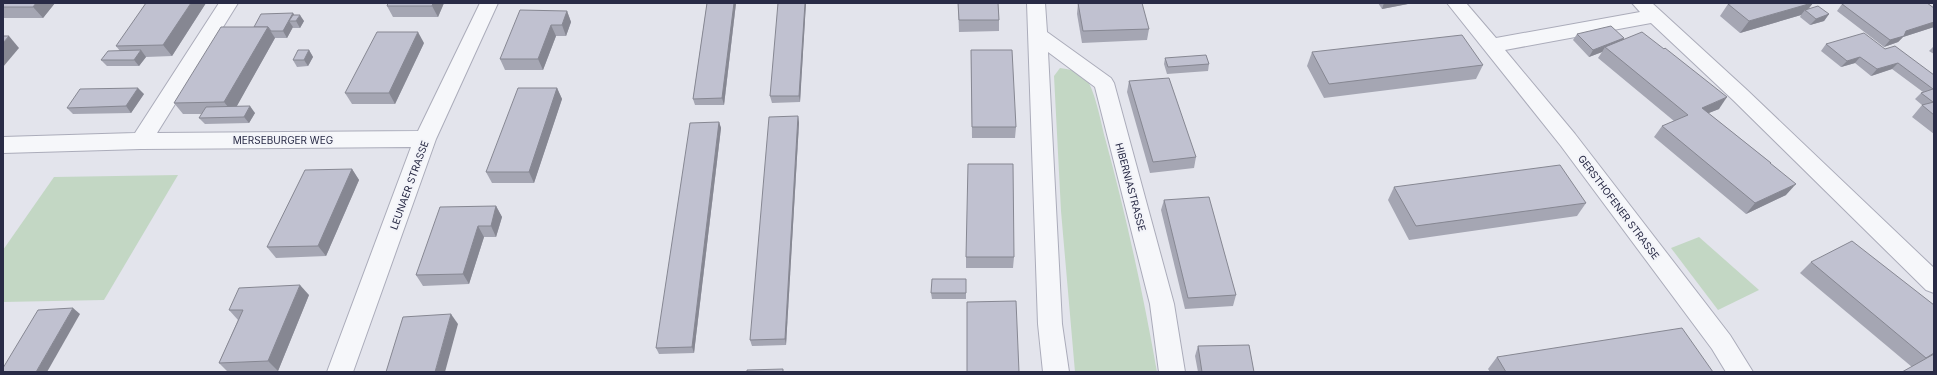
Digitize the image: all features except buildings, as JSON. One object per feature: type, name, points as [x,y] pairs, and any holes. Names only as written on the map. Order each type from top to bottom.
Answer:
[{"type":"street","points":[[141,141],[229,3]]},
{"type":"street","name":"LEUNAER STRASSE","points":[[340,372],[425,139],[489,3]]},
{"type":"street","points":[[1036,3],[1050,324],[1056,372]]},
{"type":"street","name":"GERSTHOFENER STRASSE","points":[[1456,3],[1568,140],[1721,342],[1740,372]]},
{"type":"street","points":[[1491,46],[1648,9],[1740,95],[1934,283]]},
{"type":"street","name":"HIBERNIASTRASSE","points":[[1038,35],[1104,83],[1162,304],[1172,372]]},
{"type":"street","name":"MERSEBURGER WEG","points":[[3,145],[141,141],[425,139]]},
{"type":"green space","points":[[1060,68],[1083,75],[1089,82],[1095,98],[1134,254],[1157,372],[1075,372],[1061,211],[1054,76]]},
{"type":"green space","points":[[178,175],[104,300],[3,302],[3,250],[54,177]]},
{"type":"green space","points":[[1699,237],[1759,290],[1718,310],[1671,248]]}]
